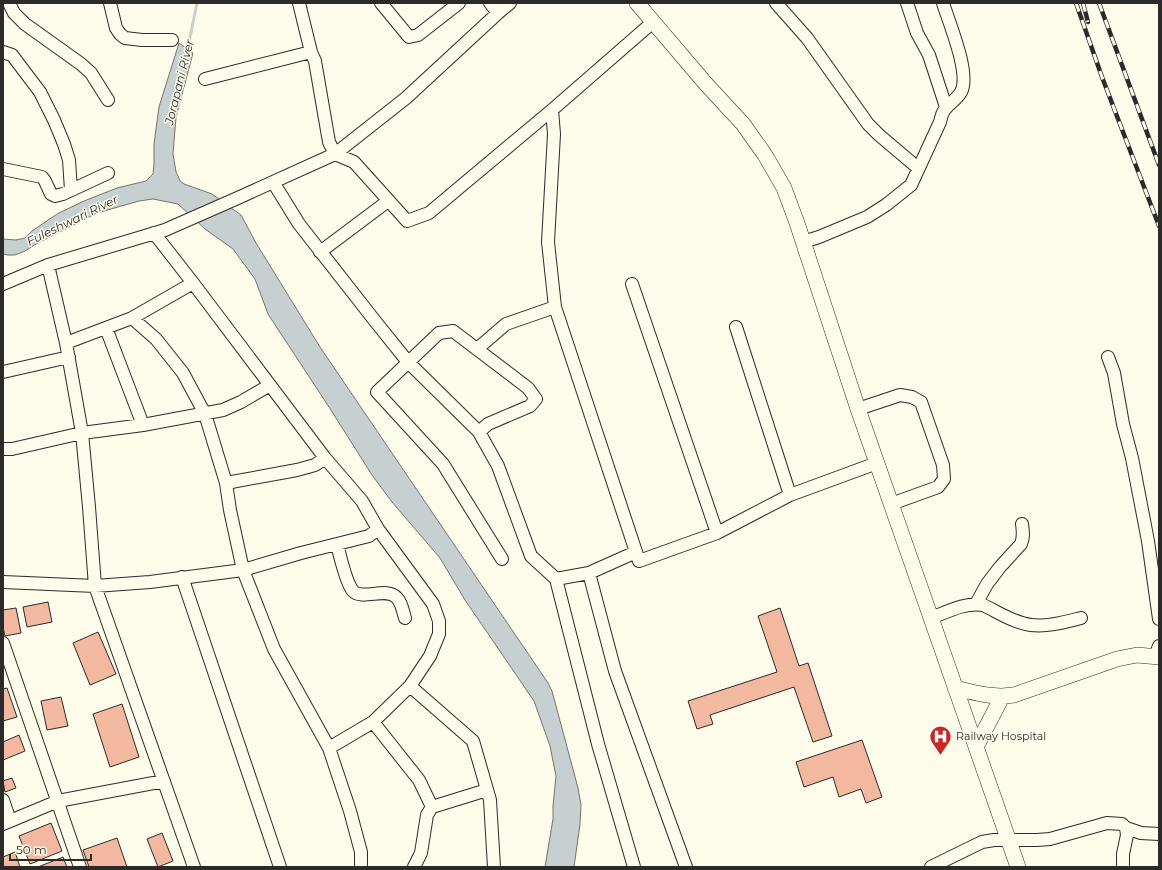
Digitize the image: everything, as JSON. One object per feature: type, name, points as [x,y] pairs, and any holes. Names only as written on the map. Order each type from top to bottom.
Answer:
[{"type":"main road","points":[[637,3],[706,84],[743,124],[758,144],[784,188],[858,409],[1018,867]]},
{"type":"main road","points":[[955,688],[991,696],[1014,696],[1117,659],[1158,653]]},
{"type":"main road","points":[[976,747],[1002,697]]},
{"type":"street","points":[[9,3],[14,13],[24,24],[81,64],[91,73],[108,100]]},
{"type":"street","points":[[110,3],[116,28],[125,38],[142,40],[172,40]]},
{"type":"street","points":[[299,3],[311,52],[315,61],[329,142],[335,154],[354,162],[407,221],[429,213],[654,22]]},
{"type":"street","points":[[381,3],[409,37],[418,35],[459,3]]},
{"type":"street","points":[[490,3],[498,13]]},
{"type":"street","points":[[3,284],[48,265],[160,231],[335,154],[406,98],[510,3]]},
{"type":"street","points":[[776,3],[807,38],[868,124],[918,168]]},
{"type":"street","points":[[907,3],[917,33],[929,55],[946,107]]},
{"type":"street","points":[[803,242],[867,217],[899,195],[910,185],[940,122],[942,112],[960,93],[964,85],[964,76],[960,57],[943,3]]},
{"type":"street","points":[[3,52],[12,55],[40,92],[54,120],[69,160],[71,190]]},
{"type":"street","points":[[205,78],[311,52]]},
{"type":"street","points":[[552,110],[554,134],[548,242],[555,307],[639,560],[717,533],[790,495],[877,463]]},
{"type":"street","points":[[3,169],[42,177],[45,180],[51,194],[55,196],[108,173]]},
{"type":"street","points":[[273,182],[299,224],[320,252],[408,362],[479,432],[498,466],[531,556],[556,580],[598,744],[634,867]]},
{"type":"street","points":[[320,252],[388,201]]},
{"type":"street","points":[[160,231],[193,283],[325,458],[362,501],[378,529],[433,604],[439,621],[438,634],[430,656],[410,686],[373,722],[329,748]]},
{"type":"street","points":[[48,265],[69,357],[82,433],[95,586],[194,867]]},
{"type":"street","points":[[66,343],[132,318],[193,283]]},
{"type":"street","points":[[632,284],[717,533]]},
{"type":"street","points":[[477,349],[506,324],[555,307]]},
{"type":"street","points":[[132,318],[156,340],[183,373],[205,414],[226,484],[234,531],[243,570],[274,649],[329,748],[350,811],[361,852],[361,867]]},
{"type":"street","points":[[736,327],[790,495]]},
{"type":"street","points":[[106,328],[143,425]]},
{"type":"street","points":[[479,432],[488,424],[530,406],[536,399],[528,388],[453,331],[439,333],[377,392],[443,464],[502,559]]},
{"type":"street","points":[[3,372],[69,357]]},
{"type":"street","points":[[1108,357],[1114,373],[1123,424],[1132,458],[1148,541],[1159,619]]},
{"type":"street","points":[[3,450],[82,433],[143,425],[223,410],[241,402],[270,385]]},
{"type":"street","points":[[858,409],[900,395],[912,397],[921,402],[944,465],[944,479],[938,487],[891,504]]},
{"type":"street","points":[[226,484],[297,470],[315,464],[325,458]]},
{"type":"street","points":[[976,604],[987,584],[1023,539],[1024,534],[1022,524]]},
{"type":"street","points":[[3,582],[95,586],[150,582],[243,570],[301,553],[369,536],[378,529]]},
{"type":"street","points":[[337,544],[349,584],[354,592],[359,594],[391,594],[397,598],[401,604],[405,618]]},
{"type":"street","points":[[556,580],[590,573],[636,552]]},
{"type":"street","points":[[590,573],[616,671],[686,867]]},
{"type":"street","points":[[182,577],[280,867]]},
{"type":"street","points":[[931,618],[961,607],[976,604],[983,605],[1019,622],[1031,625],[1040,626],[1080,618]]},
{"type":"street","points":[[3,643],[80,867]]},
{"type":"street","points":[[410,686],[473,741],[490,800],[494,867]]},
{"type":"street","points":[[373,722],[419,780],[432,807]]},
{"type":"street","points":[[3,800],[6,822],[58,801],[164,781]]},
{"type":"street","points":[[414,867],[421,853],[428,815],[432,807],[487,790]]},
{"type":"street","points":[[931,867],[982,842],[994,840],[1050,839],[1107,823],[1122,824],[1126,828],[1141,833],[1159,834]]},
{"type":"street","points":[[1123,867],[1123,854],[1127,835],[1126,828]]},
{"type":"water","name":"Fuleshwari River","points":[[179,43],[193,53],[176,117],[173,154],[176,172],[180,181],[184,184],[212,194],[241,215],[256,243],[320,347],[548,683],[552,691],[578,788],[581,805],[574,867],[545,867],[553,819],[556,776],[550,746],[534,701],[465,600],[440,558],[392,502],[372,475],[268,314],[255,279],[233,249],[205,229],[178,204],[153,199],[139,201],[97,213],[25,251],[15,255],[3,254],[3,239],[16,240],[25,238],[32,231],[57,214],[117,188],[146,181],[153,174],[154,144],[159,107]]},
{"type":"building","points":[[48,602],[52,622],[27,627],[23,607]]},
{"type":"building","points":[[16,608],[21,633],[5,636],[3,628],[3,610]]},
{"type":"building","points":[[780,608],[799,666],[808,663],[832,736],[813,742],[794,687],[710,715],[713,724],[697,729],[688,701],[777,672],[758,616]]},
{"type":"building","points":[[98,632],[116,674],[90,685],[73,643]]},
{"type":"building","points":[[7,688],[17,717],[3,721],[3,689]]},
{"type":"building","points":[[61,697],[68,726],[47,730],[41,701]]},
{"type":"building","points":[[122,704],[139,757],[110,767],[93,714]]},
{"type":"building","points":[[19,735],[25,751],[3,760],[3,742]]},
{"type":"building","points":[[862,740],[882,797],[866,803],[861,789],[839,797],[833,777],[804,787],[796,762]]},
{"type":"building","points":[[12,778],[16,788],[5,792],[3,781]]},
{"type":"building","points":[[51,823],[62,851],[30,864],[19,836]]},
{"type":"building","points":[[162,833],[173,861],[158,867],[147,839]]},
{"type":"building","points":[[117,838],[127,867],[89,867],[83,850]]},
{"type":"building","points":[[15,852],[20,867],[3,867],[3,857]]},
{"type":"building","points":[[63,857],[67,867],[38,867]]},
{"type":"waterway","name":"Jorapani River","points":[[187,52],[197,3]]},
{"type":"railway","points":[[1076,3],[1102,77],[1159,226]]},
{"type":"railway","points":[[1083,3],[1088,22]]},
{"type":"railway","points":[[1099,3],[1159,165]]},
{"type":"place","name":"Railway Hospital","points":[[941,756]]}]
